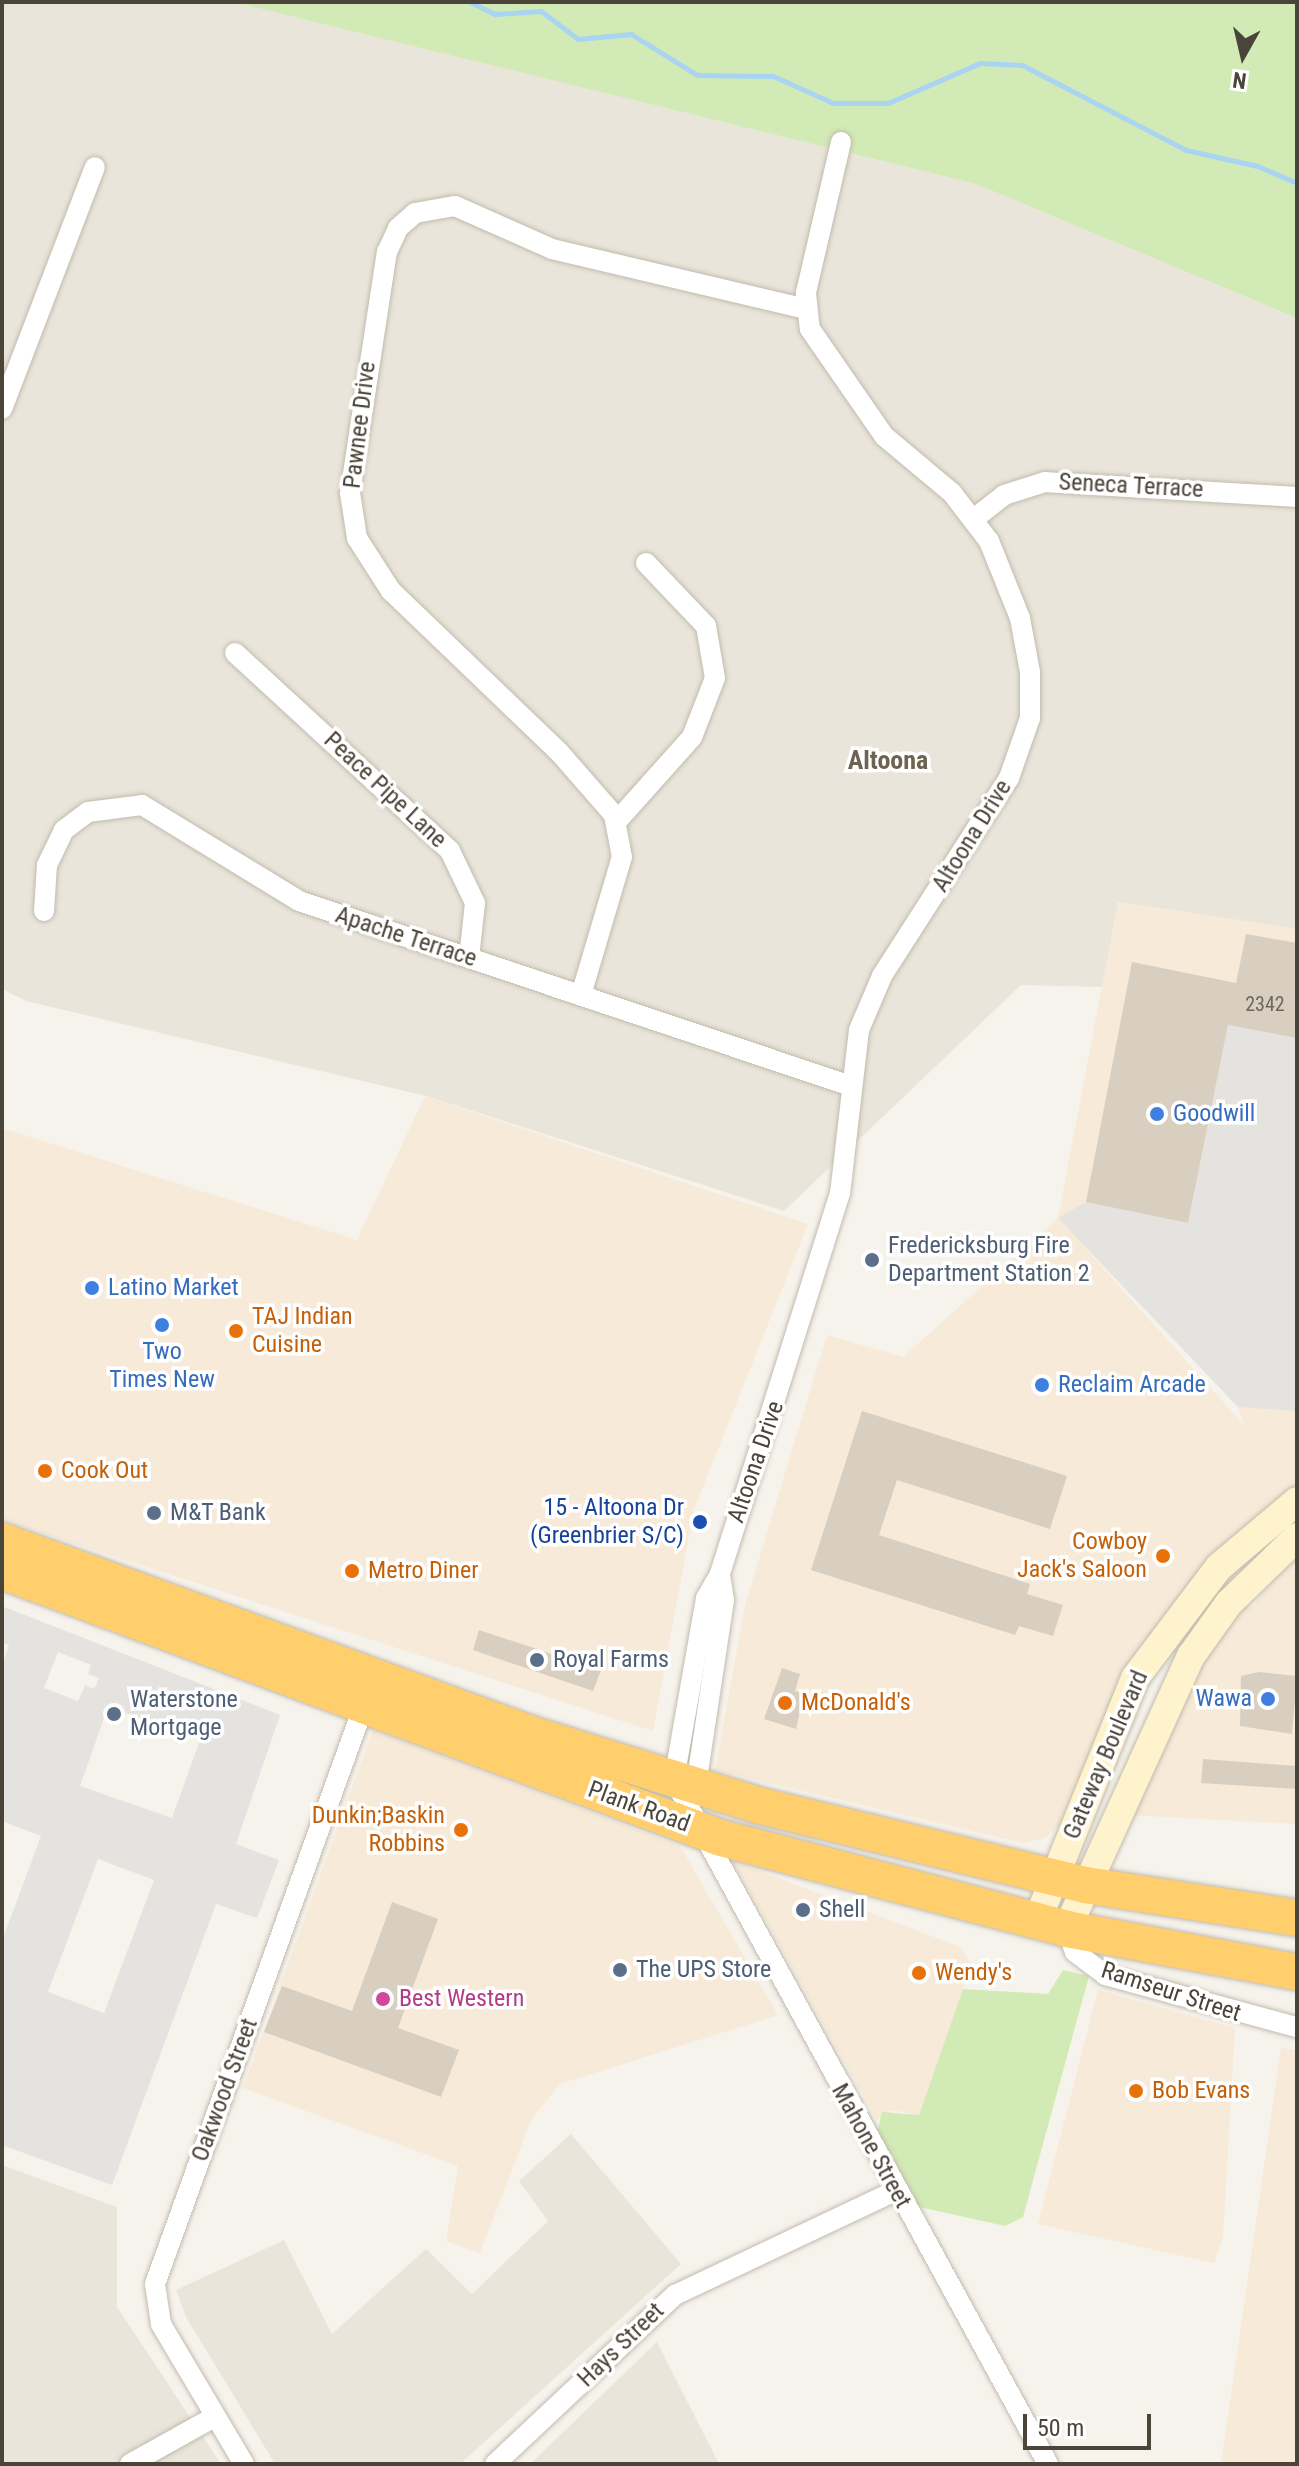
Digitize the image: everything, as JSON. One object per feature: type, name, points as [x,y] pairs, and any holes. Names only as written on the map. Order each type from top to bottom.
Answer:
[{"type":"highway","name":"Plank Road","points":[[2,1541],[684,1784],[1070,1880],[1297,1918]]},
{"type":"highway","name":"Plank Road","points":[[2,1571],[695,1828],[841,1874],[1052,1925],[1297,1972]]},
{"type":"highway","points":[[161,1630],[212,1634],[224,1622]]},
{"type":"highway","points":[[259,1666],[272,1655],[307,1652]]},
{"type":"street","name":"Altoona Drive","points":[[684,1784],[706,1598],[720,1574],[834,1219],[848,1149],[851,1086],[868,1003],[1009,778],[1030,718],[1030,672],[1020,618],[975,518],[884,436],[818,347],[806,309],[817,232],[841,142]]},
{"type":"street","points":[[2,409],[95,167]]},
{"type":"street","name":"Pawnee Drive","points":[[617,821],[605,799],[391,591],[357,538],[350,493],[387,252],[398,228],[415,213],[455,206],[552,249],[806,309]]},
{"type":"street","name":"Seneca Terrace","points":[[975,518],[1004,495],[1045,482],[1297,497]]},
{"type":"street","points":[[581,995],[619,871],[617,821],[692,737],[715,678],[706,626],[646,563]]},
{"type":"street","name":"Peace Pipe Lane","points":[[235,653],[450,851],[475,903],[469,958]]},
{"type":"street","name":"Apache Terrace","points":[[44,911],[47,865],[64,830],[88,812],[142,805],[170,816],[274,890],[851,1086]]},
{"type":"street","name":"Gateway Boulevard","points":[[1052,1925],[1070,1880],[1116,1718],[1151,1654],[1219,1567],[1297,1501]]},
{"type":"street","name":"Gateway Boulevard","points":[[1070,1880],[1191,1656],[1229,1603],[1297,1537]]},
{"type":"street","name":"Oakwood Street","points":[[244,2464],[161,2324],[159,2264],[364,1705]]},
{"type":"street","points":[[684,1784],[695,1828]]},
{"type":"street","name":"Mahone Street","points":[[695,1828],[1048,2464]]},
{"type":"street","name":"Ramseur Street","points":[[1052,1925],[1075,1952],[1105,1975],[1297,2027]]},
{"type":"street","name":"Hays Street","points":[[495,2464],[675,2295],[895,2191]]},
{"type":"street","points":[[130,2464],[214,2417]]},
{"type":"shaded area","points":[[2,2],[234,2],[268,10],[976,184],[1297,318],[1297,929],[1118,902],[1103,987],[1021,985],[784,1211],[426,1096],[26,1001],[2,989]]},
{"type":"shaded area","points":[[1118,902],[1297,929],[1297,1487],[1244,1527],[1150,1635],[1061,1822],[1046,1838],[1022,1843],[715,1770],[745,1605],[827,1335],[903,1357],[1058,1218]],"holes":[[[1084,1246],[1238,1407],[1244,1425]]]},
{"type":"shaded area","points":[[1228,1025],[1297,1038],[1297,1411],[1238,1407],[1058,1218],[1086,1202],[1188,1223]]},
{"type":"shaded area","points":[[425,1096],[808,1224],[694,1509],[653,1731],[2,1520],[2,1128],[357,1240]]},
{"type":"shaded area","points":[[1297,1551],[1297,1824],[1127,1815],[1193,1673],[1244,1605],[1253,1606]]},
{"type":"shaded area","points":[[2,1606],[280,1715],[236,1844],[279,1860],[257,1918],[216,1904],[112,2185],[2,2145],[2,1941],[41,1836],[2,1821],[2,1665],[9,1645],[2,1642]],"holes":[[[58,1652],[91,1665],[88,1674],[99,1678],[94,1689],[85,1685],[78,1701],[44,1688]],[[108,1707],[200,1740],[172,1818],[80,1786]],[[98,1859],[154,1880],[104,2013],[48,1992]]]},
{"type":"shaded area","points":[[373,1730],[680,1846],[778,2015],[560,2084],[532,2118],[480,2253],[446,2241],[458,2166],[243,2088]]},
{"type":"shaded area","points":[[733,1861],[958,1946],[972,1964],[919,2115],[892,2110],[877,2120]]},
{"type":"shaded area","points":[[1098,1990],[1235,2028],[1223,2237],[1214,2263],[1038,2224]]},
{"type":"shaded area","points":[[1281,2048],[1297,2050],[1297,2464],[1221,2464]]},
{"type":"shaded area","points":[[571,2134],[681,2264],[460,2464],[275,2464],[186,2317],[176,2290],[284,2240],[332,2334],[426,2249],[472,2294],[548,2221],[519,2181]]},
{"type":"shaded area","points":[[2,2165],[117,2207],[117,2307],[221,2464],[2,2464]]},
{"type":"shaded area","points":[[657,2342],[719,2464],[530,2464]]},
{"type":"green space","points":[[234,2],[1297,2],[1297,318],[976,184]]},
{"type":"green space","points":[[1063,1970],[1089,1976],[1023,2217],[1005,2226],[915,2206],[877,2133],[882,2112],[919,2115],[963,1989],[1048,1994]]},
{"type":"building","name":"Goodwill","points":[[1246,934],[1297,943],[1297,1038],[1228,1025],[1188,1223],[1086,1202],[1132,962],[1236,983]]},
{"type":"building","points":[[862,1411],[1067,1476],[1050,1529],[897,1480],[879,1535],[1030,1584],[1027,1594],[1063,1605],[1053,1636],[1019,1626],[1015,1635],[811,1570]]},
{"type":"building","name":"Royal Farms","points":[[479,1630],[601,1670],[593,1691],[473,1650]]},
{"type":"building","name":"McDonald's","points":[[782,1668],[800,1674],[795,1691],[804,1694],[796,1729],[764,1719]]},
{"type":"building","name":"Wawa","points":[[1259,1672],[1297,1676],[1292,1734],[1240,1726],[1241,1676]]},
{"type":"building","name":"Wawa","points":[[1203,1759],[1297,1766],[1297,1789],[1201,1783]]},
{"type":"building","name":"Best Western","points":[[392,1902],[438,1919],[398,2028],[459,2050],[441,2097],[264,2032],[282,1986],[352,2011]]},
{"type":"waterway","points":[[470,2],[495,14],[541,11],[578,39],[631,34],[697,75],[773,76],[833,103],[888,103],[980,63],[1022,65],[1186,150],[1257,166],[1297,183]]},
{"type":"place","name":"Goodwill","points":[[1157,1114]]},
{"type":"place","name":"Fredericksburg Fire Department Station 2","points":[[872,1260]]},
{"type":"place","name":"Latino Market","points":[[92,1288]]},
{"type":"place","name":"Two Times New","points":[[162,1325]]},
{"type":"place","name":"TAJ Indian Cuisine","points":[[236,1331]]},
{"type":"place","name":"Reclaim Arcade","points":[[1042,1385]]},
{"type":"place","name":"Cook Out","points":[[45,1471]]},
{"type":"place","name":"M&T Bank","points":[[154,1513]]},
{"type":"place","name":"15 - Altoona Dr (Greenbrier S/C)","points":[[700,1522]]},
{"type":"place","name":"Cowboy Jack's Saloon","points":[[1163,1556]]},
{"type":"place","name":"Metro Diner","points":[[352,1571]]},
{"type":"place","name":"Royal Farms","points":[[537,1660]]},
{"type":"place","name":"Wawa","points":[[1268,1699]]},
{"type":"place","name":"McDonald's","points":[[785,1703]]},
{"type":"place","name":"Waterstone Mortgage","points":[[114,1714]]},
{"type":"place","name":"Dunkin;Baskin Robbins","points":[[461,1830]]},
{"type":"place","name":"Shell","points":[[803,1910]]},
{"type":"place","name":"The UPS Store","points":[[620,1970]]},
{"type":"place","name":"Wendy's","points":[[919,1973]]},
{"type":"place","name":"Best Western","points":[[383,1999]]},
{"type":"place","name":"Bob Evans","points":[[1136,2091]]},
{"type":"district","name":"Altoona","points":[[888,761]]}]
